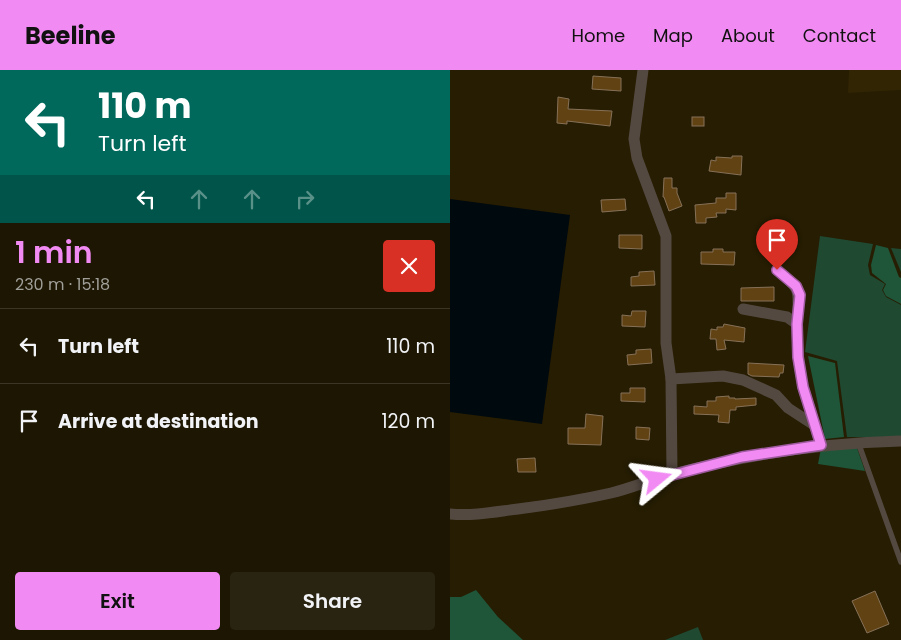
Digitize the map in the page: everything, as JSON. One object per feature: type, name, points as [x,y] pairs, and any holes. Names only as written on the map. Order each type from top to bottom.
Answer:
[{"type":"street","points":[[643,70],[634,139],[638,158],[666,236],[666,343],[671,379],[672,474]]},
{"type":"street","points":[[777,270],[796,286],[800,295],[797,324],[800,372],[821,445]]},
{"type":"street","points":[[743,309],[787,317],[797,324]]},
{"type":"street","points":[[671,379],[723,376],[743,380],[776,395],[788,408],[814,425]]},
{"type":"street","points":[[450,514],[472,515],[556,504],[612,492],[672,474],[742,457],[821,445],[901,441]]},
{"type":"lane","points":[[858,442],[901,562]]},
{"type":"shaded area","points":[[849,70],[901,70],[901,90],[848,93]]},
{"type":"shaded area","points":[[450,199],[570,215],[542,424],[450,412]]},
{"type":"green space","points":[[820,236],[873,244],[868,265],[870,275],[885,284],[882,290],[886,297],[901,305],[901,438],[847,437],[837,361],[805,352]]},
{"type":"green space","points":[[876,245],[888,248],[901,278],[901,304],[886,296],[883,290],[886,284],[872,273],[871,265]]},
{"type":"green space","points":[[891,248],[901,249],[901,272]]},
{"type":"green space","points":[[808,356],[835,363],[844,437],[825,439]]},
{"type":"green space","points":[[856,445],[865,471],[818,464],[821,448]]},
{"type":"green space","points":[[476,590],[498,617],[523,640],[450,640],[450,597],[461,597]]},
{"type":"green space","points":[[698,627],[703,640],[665,640]]},
{"type":"building","points":[[593,76],[621,78],[621,91],[592,89]]},
{"type":"building","points":[[558,97],[569,99],[568,109],[612,111],[610,126],[567,121],[567,124],[557,123]]},
{"type":"building","points":[[692,117],[704,117],[704,126],[692,126]]},
{"type":"building","points":[[732,156],[742,156],[741,175],[709,171],[711,160],[716,161],[716,157],[732,158]]},
{"type":"building","points":[[664,178],[672,178],[672,188],[677,188],[682,206],[669,211],[663,197]]},
{"type":"building","points":[[726,193],[736,193],[736,210],[726,209],[726,213],[716,213],[717,217],[706,218],[706,223],[696,223],[695,205],[716,203],[716,198],[726,198]]},
{"type":"building","points":[[625,199],[626,210],[602,212],[601,200]]},
{"type":"building","points":[[619,235],[642,235],[642,249],[619,248]]},
{"type":"building","points":[[713,249],[723,249],[723,252],[735,252],[734,265],[701,264],[701,252],[713,252]]},
{"type":"building","points":[[654,271],[655,285],[631,286],[631,277],[639,276],[639,272]]},
{"type":"building","points":[[774,287],[774,301],[741,301],[741,288]]},
{"type":"building","points":[[632,311],[646,311],[645,327],[622,326],[622,315],[631,316]]},
{"type":"building","points":[[724,324],[745,328],[744,342],[724,340],[726,349],[717,350],[716,339],[710,339],[711,329],[717,330],[717,327],[723,327]]},
{"type":"building","points":[[651,349],[652,363],[628,365],[627,355],[636,354],[636,350]]},
{"type":"building","points":[[748,363],[784,365],[783,373],[780,373],[779,377],[752,376],[748,374]]},
{"type":"building","points":[[630,388],[645,388],[645,402],[621,401],[621,393],[630,393]]},
{"type":"building","points":[[729,396],[729,398],[735,399],[756,398],[756,405],[736,407],[736,410],[730,410],[729,423],[718,422],[719,415],[694,414],[694,406],[707,407],[707,401],[716,401],[716,397]]},
{"type":"building","points":[[586,414],[603,416],[601,445],[568,444],[568,428],[585,428]]},
{"type":"building","points":[[636,427],[650,428],[649,440],[636,439]]},
{"type":"building","points":[[535,458],[536,472],[518,472],[517,459]]},
{"type":"building","points":[[875,591],[889,624],[867,633],[852,601]]},
{"type":"route","points":[[657,479],[742,457],[821,445],[810,414],[798,357],[797,324],[800,295],[796,286],[777,270]]}]
